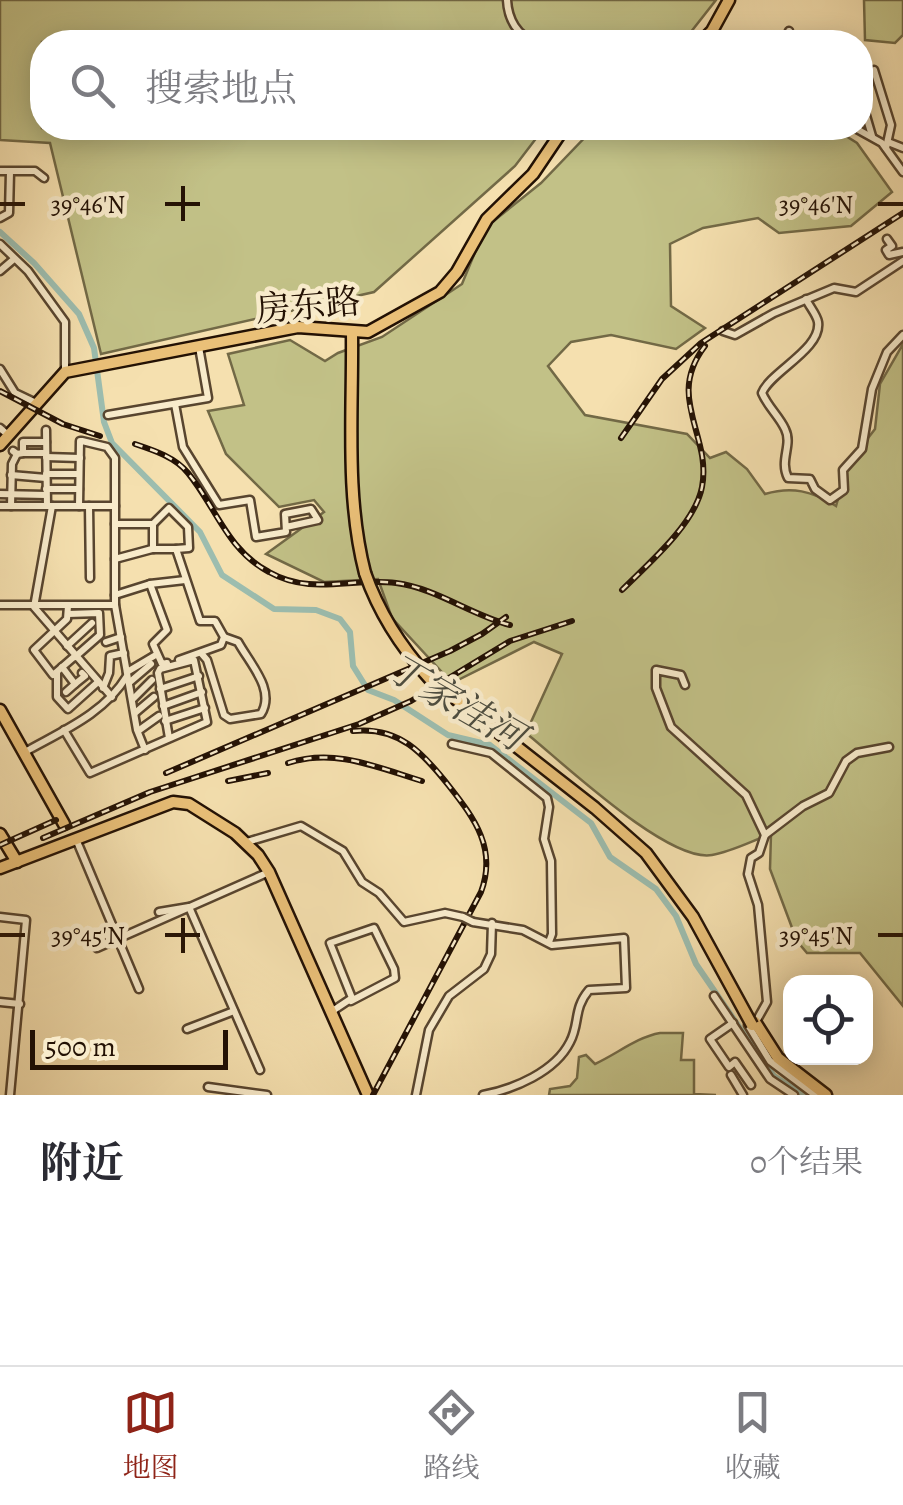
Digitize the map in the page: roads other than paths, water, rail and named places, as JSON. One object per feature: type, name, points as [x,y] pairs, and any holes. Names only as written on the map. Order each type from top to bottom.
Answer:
[{"type":"main road","points":[[713,30],[729,0]]},
{"type":"main road","name":"房东路","points":[[65,372],[298,327],[372,330],[440,292],[457,272],[487,218],[533,174],[556,140]]},
{"type":"main road","points":[[353,332],[358,501],[367,573],[393,626],[432,675],[597,805],[648,852],[696,916],[778,1058],[823,1095]]},
{"type":"main road","points":[[3,436],[65,372]]},
{"type":"main road","points":[[0,710],[71,834]]},
{"type":"main road","points":[[0,868],[71,834],[174,802],[189,804],[247,842],[268,872],[366,1094]]},
{"type":"main road","points":[[0,834],[16,862]]},
{"type":"street","points":[[507,0],[508,12],[518,30]]},
{"type":"street","points":[[874,70],[888,113],[887,145],[903,172]]},
{"type":"street","points":[[873,138],[903,148]]},
{"type":"street","points":[[0,171],[34,171],[44,178]]},
{"type":"street","points":[[0,218],[9,213],[10,172]]},
{"type":"street","points":[[887,239],[892,246],[886,250],[888,255],[903,252]]},
{"type":"street","points":[[0,244],[43,289],[66,322],[65,372]]},
{"type":"street","points":[[0,271],[15,259]]},
{"type":"street","points":[[723,331],[735,336],[834,288],[856,292],[903,262]]},
{"type":"street","points":[[806,300],[817,318],[818,328],[798,358],[762,390],[773,414],[786,429],[782,462],[785,474],[788,478],[810,478],[830,500],[844,490],[844,470],[864,441],[877,376],[887,352],[903,335]]},
{"type":"street","points":[[108,415],[208,398],[198,346]]},
{"type":"street","points":[[0,368],[15,393],[36,403]]},
{"type":"street","points":[[176,404],[182,448],[219,505],[250,500],[256,537],[286,532],[285,514],[310,510],[318,520],[286,527]]},
{"type":"street","points":[[46,430],[49,506],[34,607],[112,698]]},
{"type":"street","points":[[90,578],[80,489],[80,441],[112,450],[115,605],[134,714],[145,750]]},
{"type":"street","points":[[12,506],[12,464],[24,442],[46,442]]},
{"type":"street","points":[[18,453],[80,458]]},
{"type":"street","points":[[12,475],[80,474]]},
{"type":"street","points":[[0,494],[80,489]]},
{"type":"street","points":[[0,506],[115,506]]},
{"type":"street","points":[[115,524],[152,524],[169,508],[188,527],[189,548],[153,549],[115,559]]},
{"type":"street","points":[[152,524],[153,549]]},
{"type":"street","points":[[176,549],[200,621],[216,622],[224,637],[238,642],[264,686],[267,701],[261,714],[230,719],[224,715],[201,653]]},
{"type":"street","points":[[115,595],[150,584],[185,580]]},
{"type":"street","points":[[150,584],[167,630],[153,642],[162,664],[220,645],[224,637]]},
{"type":"street","points":[[0,605],[34,607],[68,610],[99,613],[100,634],[53,675],[34,650],[54,632],[68,610]]},
{"type":"street","points":[[68,610],[115,605]]},
{"type":"street","points":[[67,646],[92,623]]},
{"type":"street","points":[[106,642],[121,637]]},
{"type":"street","points":[[59,670],[58,697],[68,708],[109,673],[110,656],[124,653]]},
{"type":"street","points":[[25,752],[112,698],[128,677],[152,659]]},
{"type":"street","points":[[64,730],[90,773],[206,722],[194,660],[160,669],[162,718],[168,738]]},
{"type":"street","points":[[59,670],[76,684]]},
{"type":"street","points":[[684,685],[681,676],[656,670],[656,688],[671,727],[746,795],[764,834],[759,853],[751,858],[748,867],[758,905],[767,1002],[755,1021]]},
{"type":"street","points":[[66,692],[84,676],[82,673]]},
{"type":"street","points":[[160,688],[199,676]]},
{"type":"street","points":[[132,700],[152,680]]},
{"type":"street","points":[[163,706],[202,692]]},
{"type":"street","points":[[134,714],[154,697]]},
{"type":"street","points":[[138,731],[162,718],[205,708]]},
{"type":"street","points":[[452,744],[491,753],[546,798],[550,807],[544,839],[552,862],[549,942]]},
{"type":"street","points":[[764,834],[829,792],[846,761],[856,753],[889,747]]},
{"type":"street","points":[[247,842],[301,826],[343,851],[362,882],[379,893],[404,922],[445,913],[522,930],[563,945],[624,938],[626,988],[589,990],[577,1006],[571,1042],[552,1064],[540,1074],[483,1095]]},
{"type":"street","points":[[71,834],[139,989]]},
{"type":"street","points":[[96,948],[268,872]]},
{"type":"street","points":[[160,912],[189,907]]},
{"type":"street","points":[[189,907],[260,1070]]},
{"type":"street","points":[[0,917],[26,920],[10,1095]]},
{"type":"street","points":[[416,1095],[429,1030],[449,996],[484,968],[491,954],[492,923]]},
{"type":"street","points":[[331,1012],[395,978],[374,928],[330,943],[351,1001]]},
{"type":"street","points":[[714,996],[770,1079],[794,1095]]},
{"type":"street","points":[[0,1002],[20,1004]]},
{"type":"street","points":[[186,1029],[234,1010]]},
{"type":"street","points":[[732,1023],[710,1039],[729,1067],[735,1062],[750,1086]]},
{"type":"street","points":[[731,1075],[743,1095]]},
{"type":"street","points":[[208,1088],[265,1095]]},
{"type":"waterway","name":"丁家洼河","points":[[0,232],[79,314],[94,348],[104,422],[112,443],[200,532],[222,575],[274,609],[316,610],[340,619],[350,632],[353,666],[368,690],[394,700],[448,735],[490,745],[591,823],[610,857],[656,889],[676,916],[696,964],[774,1076],[804,1095]]},
{"type":"railway","points":[[621,438],[662,379],[701,343],[903,213]]},
{"type":"railway","points":[[622,590],[669,543],[698,501],[703,468],[689,383],[705,346]]},
{"type":"railway","points":[[0,391],[63,424],[100,436]]},
{"type":"railway","points":[[135,444],[183,467],[232,540],[269,572],[301,583],[379,582],[411,586],[510,625]]},
{"type":"railway","points":[[166,773],[450,651],[506,617]]},
{"type":"railway","points":[[43,838],[150,792],[359,724],[411,701],[510,641],[572,621]]},
{"type":"railway","points":[[353,731],[397,738],[430,763],[475,823],[486,862],[481,892],[373,1095]]},
{"type":"railway","points":[[288,763],[339,758],[422,781]]},
{"type":"railway","points":[[228,781],[268,773]]},
{"type":"railway","points":[[0,845],[56,820]]}]
